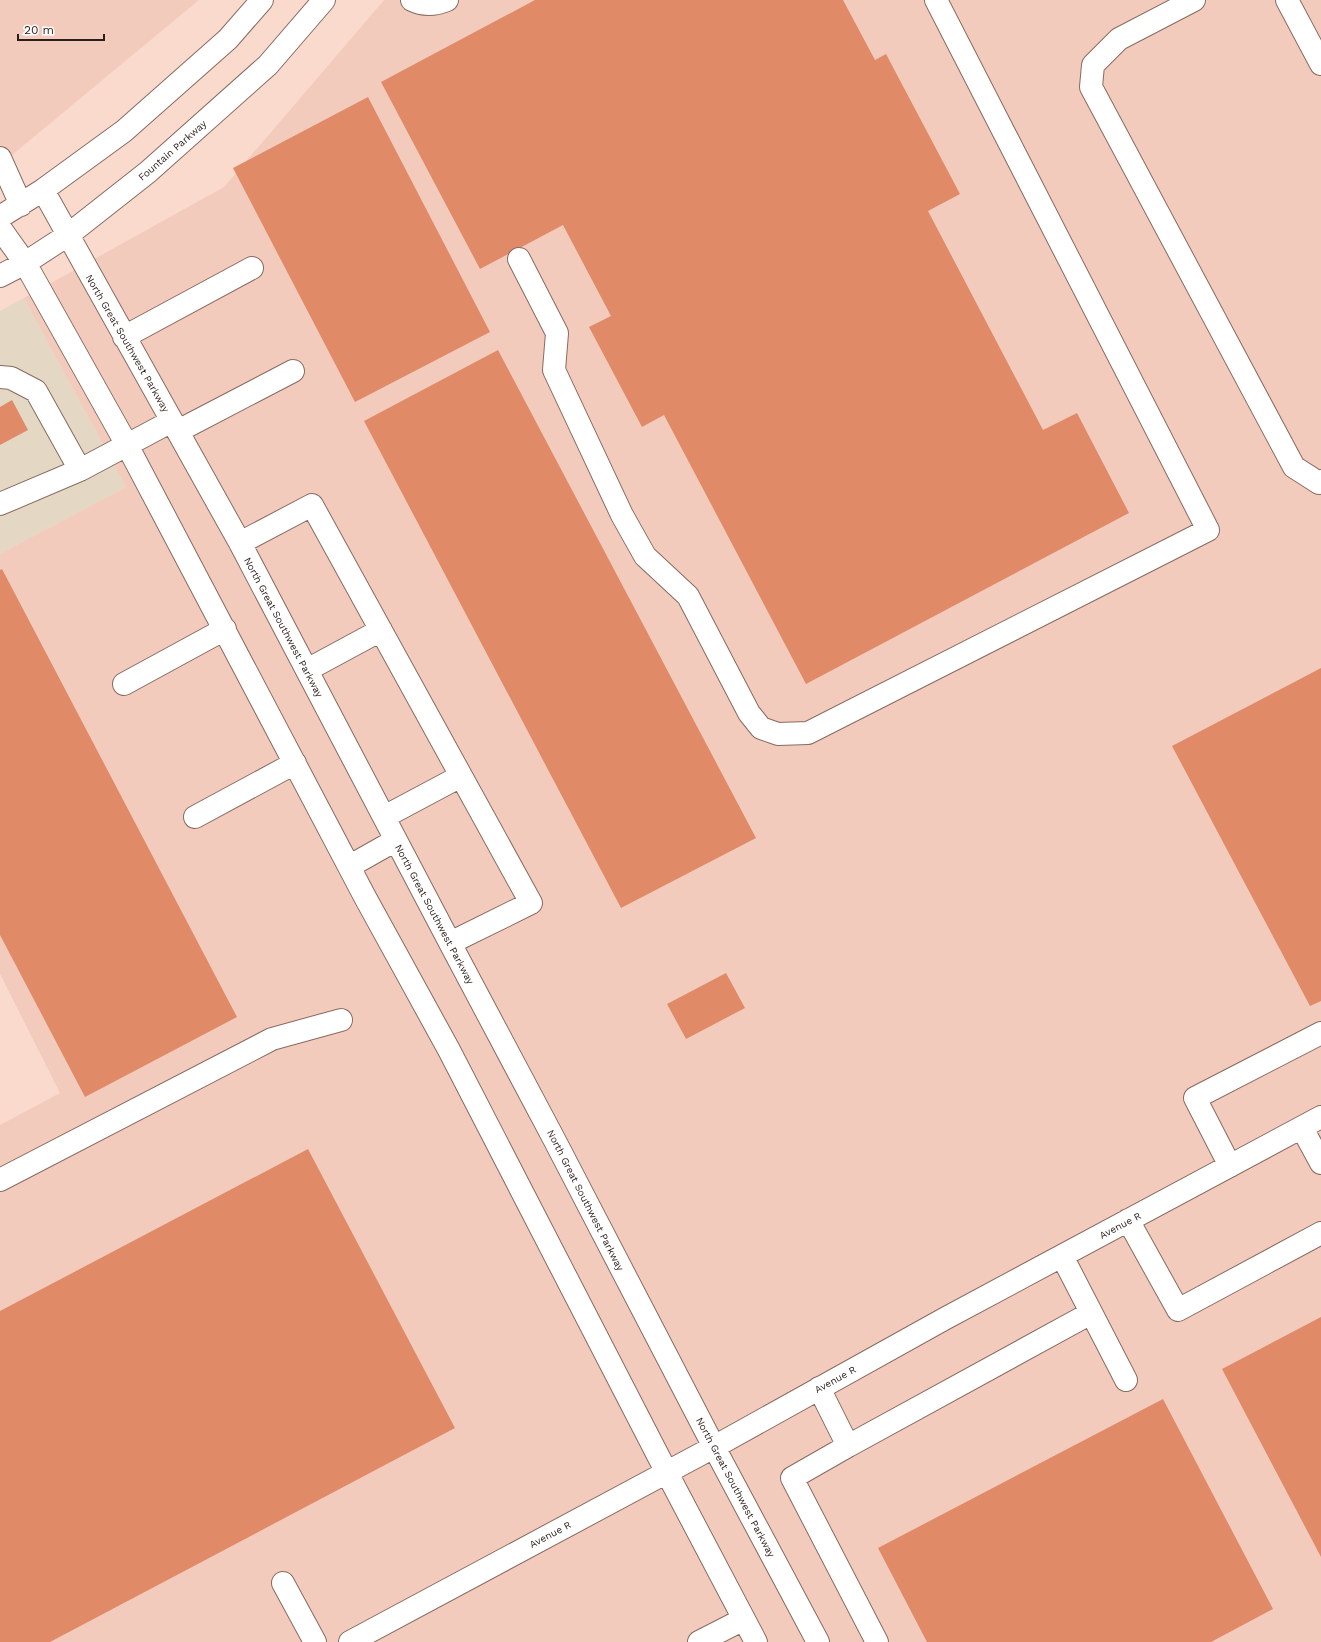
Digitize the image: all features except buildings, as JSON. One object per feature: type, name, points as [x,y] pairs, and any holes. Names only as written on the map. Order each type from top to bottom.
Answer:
[{"type":"street","points":[[0,218],[43,190],[124,131],[228,40],[262,0]]},
{"type":"street","name":"Fountain Parkway","points":[[0,276],[25,262],[68,234],[148,172],[268,65],[324,0]]},
{"type":"street","points":[[412,0],[420,4],[436,4],[447,0]]},
{"type":"street","points":[[519,259],[557,334],[554,370],[622,515],[645,556],[688,596],[749,713],[761,728],[778,734],[808,733],[1208,530],[936,0]]},
{"type":"street","points":[[1194,0],[1119,39],[1093,65],[1092,87],[1294,467],[1319,483],[1321,481]]},
{"type":"street","points":[[1287,0],[1314,34],[1321,64]]},
{"type":"street","points":[[0,158],[21,205]]},
{"type":"street","name":"North Great Southwest Parkway","points":[[43,190],[68,234],[88,274],[240,543],[450,944],[554,1138],[714,1447],[818,1642]]},
{"type":"street","points":[[0,228],[25,262],[127,445],[449,1050],[756,1642]]},
{"type":"street","points":[[124,337],[252,268]]},
{"type":"street","points":[[0,504],[80,470],[127,445],[175,426],[293,371]]},
{"type":"street","points":[[0,377],[12,378],[36,391],[80,470]]},
{"type":"street","points":[[240,543],[312,504],[531,903],[450,944]]},
{"type":"street","points":[[124,684],[225,629]]},
{"type":"street","points":[[307,670],[381,630]]},
{"type":"street","points":[[195,817],[295,763]]},
{"type":"street","points":[[384,817],[461,776]]},
{"type":"street","points":[[350,866],[396,840]]},
{"type":"street","points":[[0,1180],[272,1039],[341,1020]]},
{"type":"street","points":[[1230,1166],[1195,1098],[1321,1033]]},
{"type":"street","name":"Avenue R","points":[[350,1642],[666,1471],[714,1447],[819,1388],[1128,1220],[1321,1117]]},
{"type":"street","points":[[1302,1128],[1321,1163]]},
{"type":"street","points":[[1128,1220],[1178,1310],[1321,1233]]},
{"type":"street","points":[[1062,1256],[1126,1380]]},
{"type":"street","points":[[877,1642],[792,1478],[1091,1313]]},
{"type":"street","points":[[819,1388],[848,1446]]},
{"type":"street","points":[[283,1583],[315,1642]]},
{"type":"street","points":[[699,1642],[744,1619]]},
{"type":"shaded area","points":[[0,0],[199,0],[0,165]]},
{"type":"shaded area","points":[[384,0],[1321,0],[1321,1642],[0,1642],[0,1125],[60,1093],[0,974],[0,554],[126,487],[24,298],[224,187]]},
{"type":"shaded area","points":[[24,298],[126,487],[0,554],[0,311]]}]
